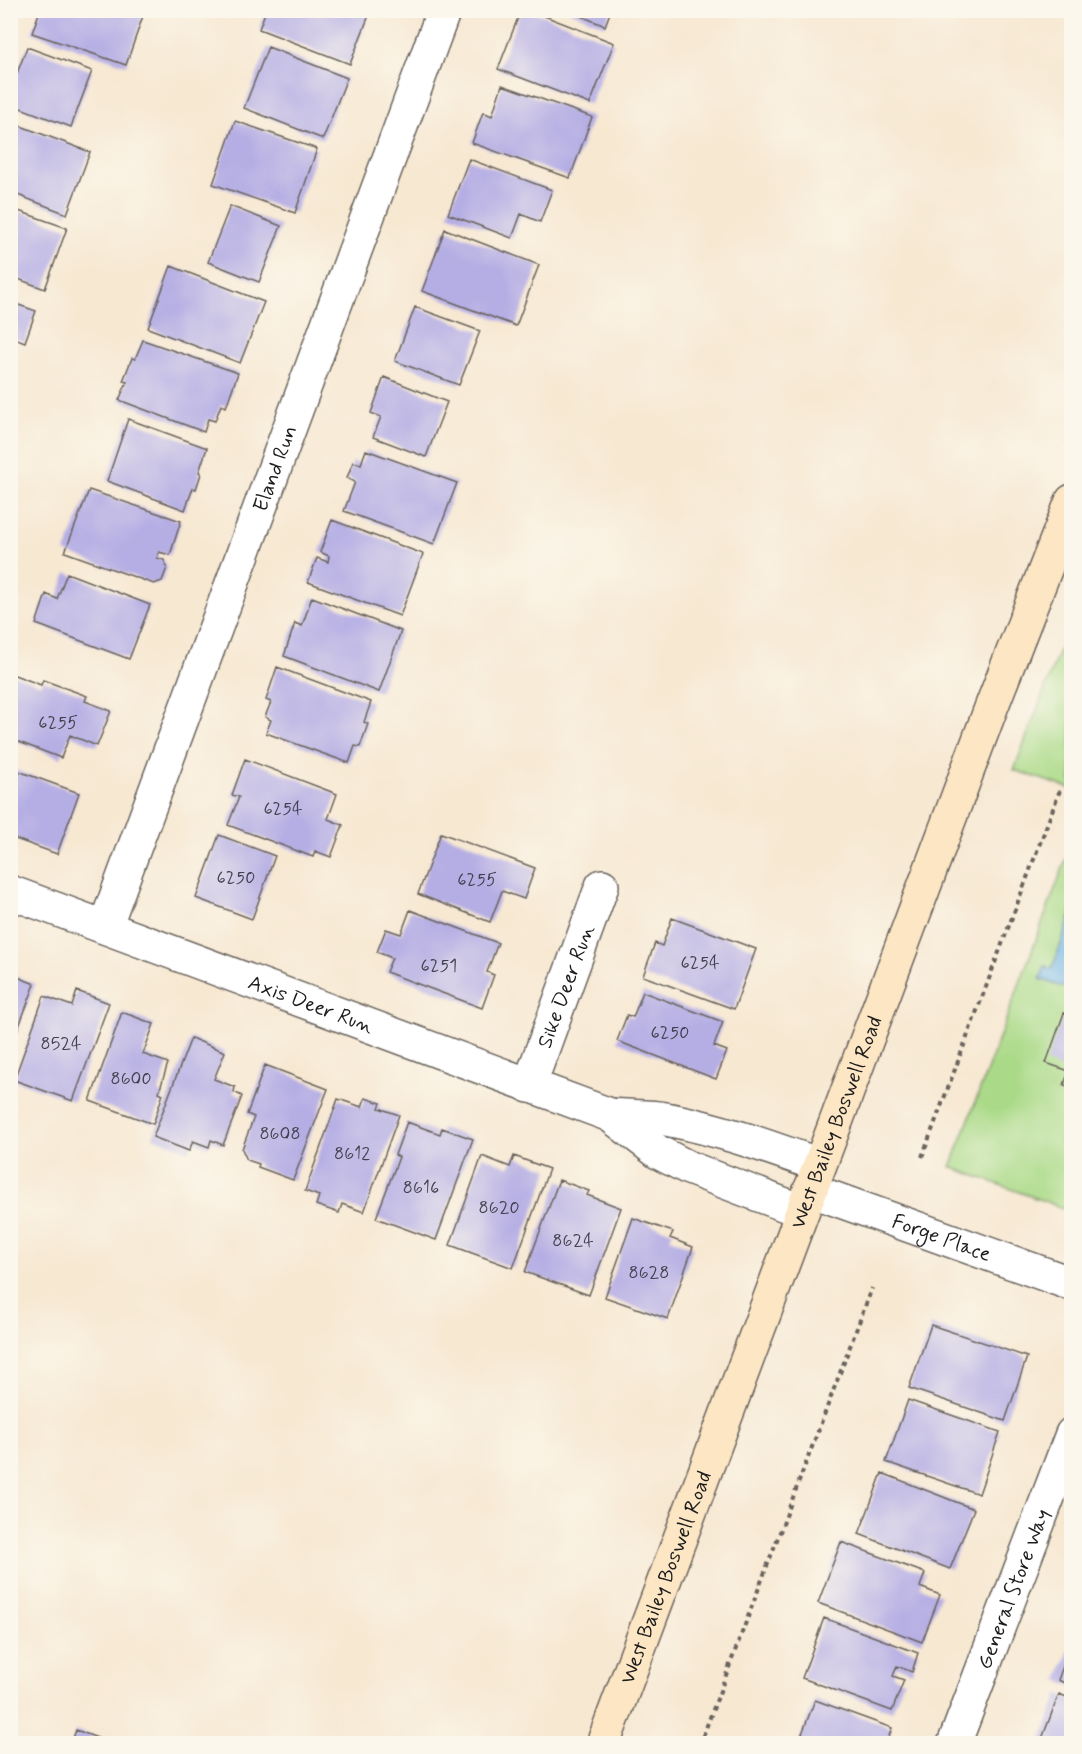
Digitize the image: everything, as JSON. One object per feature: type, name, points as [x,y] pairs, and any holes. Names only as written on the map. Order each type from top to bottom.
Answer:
[{"type":"main road","name":"West Bailey Boswell Road","points":[[603,1743],[991,708],[1071,501]]},
{"type":"street","name":"Eland Run","points":[[105,927],[444,10]]},
{"type":"street","name":"Sike Deer Run","points":[[529,1086],[602,886]]},
{"type":"street","name":"Axis Deer Run","points":[[10,892],[610,1115],[663,1119],[742,1138],[810,1189]]},
{"type":"street","name":"Axis Deer Run","points":[[610,1115],[658,1152],[688,1168],[810,1189]]},
{"type":"street","name":"Forge Place","points":[[810,1189],[1071,1284]]},
{"type":"street","name":"General Store Way","points":[[954,1743],[1071,1434]]},
{"type":"path","points":[[922,1157],[1060,790]]},
{"type":"path","points":[[700,1743],[872,1288]]},
{"type":"green space","points":[[1071,619],[1071,789],[1014,770]]},
{"type":"green space","points":[[1071,846],[1071,1211],[951,1167]]},
{"type":"water","points":[[1071,915],[1072,990],[1040,979],[1045,966],[1052,969]]},
{"type":"building","points":[[40,10],[145,10],[126,65],[32,33]]},
{"type":"building","points":[[266,10],[371,10],[350,64],[259,29]]},
{"type":"building","points":[[521,10],[529,10],[614,43],[590,104],[498,69]]},
{"type":"building","points":[[567,10],[611,10],[605,26]]},
{"type":"building","points":[[27,47],[92,71],[71,127],[10,104],[10,92]]},
{"type":"building","points":[[268,47],[347,78],[323,139],[244,108]]},
{"type":"building","points":[[502,85],[592,117],[570,178],[472,143],[483,112],[492,116]]},
{"type":"building","points":[[235,121],[317,149],[295,213],[213,184]]},
{"type":"building","points":[[10,122],[90,152],[67,214],[10,192]]},
{"type":"building","points":[[469,159],[552,190],[540,222],[521,214],[512,238],[448,214]]},
{"type":"building","points":[[230,206],[281,226],[259,282],[208,262]]},
{"type":"building","points":[[10,208],[67,228],[45,289],[10,276]]},
{"type":"building","points":[[445,229],[539,265],[516,326],[422,291]]},
{"type":"building","points":[[171,266],[264,302],[240,363],[148,328]]},
{"type":"building","points":[[10,302],[36,311],[25,342],[14,338],[11,347]]},
{"type":"building","points":[[415,307],[480,331],[459,385],[395,361]]},
{"type":"building","points":[[143,340],[238,373],[226,407],[221,405],[215,421],[208,419],[204,432],[119,400],[127,382],[123,381],[132,358],[135,359]]},
{"type":"building","points":[[384,377],[447,402],[426,457],[373,437],[381,417],[371,413]]},
{"type":"building","points":[[128,419],[207,448],[196,489],[193,488],[185,510],[107,481]]},
{"type":"building","points":[[366,450],[457,483],[434,544],[344,511],[355,482],[347,478],[353,462],[361,464]]},
{"type":"building","points":[[89,490],[181,521],[170,555],[159,552],[157,558],[164,560],[167,568],[162,581],[154,584],[65,552]]},
{"type":"building","points":[[332,520],[423,554],[400,616],[308,582],[317,558],[328,562],[329,556],[320,552]]},
{"type":"building","points":[[67,573],[150,605],[129,659],[36,624],[46,594],[57,599]]},
{"type":"building","points":[[312,597],[401,631],[379,692],[284,656],[295,623],[302,626]]},
{"type":"building","points":[[277,667],[371,702],[364,722],[368,724],[360,747],[355,746],[349,763],[266,733],[271,720],[265,717],[271,702],[266,700]]},
{"type":"building","points":[[12,674],[41,685],[43,680],[87,696],[85,701],[111,711],[97,746],[70,735],[61,758],[11,739],[13,733],[10,732]]},
{"type":"building","points":[[245,759],[337,794],[328,819],[343,825],[331,857],[315,851],[313,857],[228,825],[239,797],[232,795]]},
{"type":"building","points":[[10,768],[79,793],[57,854],[10,837]]},
{"type":"building","points":[[441,833],[535,868],[524,899],[502,891],[490,922],[418,894]]},
{"type":"building","points":[[219,835],[275,856],[252,919],[196,898]]},
{"type":"building","points":[[410,910],[498,943],[487,972],[494,975],[482,1008],[386,972],[392,958],[377,952],[386,929],[401,934]]},
{"type":"building","points":[[672,918],[756,949],[734,1009],[643,976],[655,943],[662,946]]},
{"type":"building","points":[[10,974],[35,984],[11,1047],[10,1047]]},
{"type":"building","points":[[77,991],[109,1003],[73,1101],[14,1080],[44,996],[72,1006]]},
{"type":"building","points":[[643,992],[723,1022],[714,1046],[727,1051],[716,1079],[617,1041],[627,1015],[633,1017]]},
{"type":"building","points":[[122,1012],[154,1024],[143,1054],[168,1063],[159,1092],[163,1094],[153,1124],[90,1101]]},
{"type":"building","points":[[1064,1013],[1072,1016],[1072,1087],[1064,1085],[1069,1071],[1046,1063]]},
{"type":"building","points":[[191,1038],[225,1052],[214,1079],[235,1087],[234,1092],[242,1096],[223,1145],[211,1140],[209,1147],[193,1141],[189,1151],[153,1137]]},
{"type":"building","points":[[265,1065],[328,1089],[293,1180],[258,1167],[259,1164],[247,1160],[242,1149],[254,1117],[247,1114]]},
{"type":"building","points":[[365,1098],[381,1103],[379,1108],[399,1115],[364,1212],[342,1204],[339,1213],[316,1205],[319,1196],[305,1191],[338,1099],[362,1107]]},
{"type":"building","points":[[407,1122],[440,1134],[442,1128],[473,1139],[436,1240],[376,1218],[399,1157],[395,1155]]},
{"type":"building","points":[[482,1156],[510,1167],[514,1156],[549,1169],[513,1268],[450,1245]]},
{"type":"building","points":[[559,1180],[589,1191],[587,1195],[621,1208],[589,1295],[525,1272]]},
{"type":"building","points":[[633,1218],[673,1232],[670,1238],[693,1247],[668,1319],[605,1297]]},
{"type":"building","points":[[931,1325],[1027,1357],[1005,1421],[909,1388]]},
{"type":"building","points":[[908,1400],[1000,1432],[979,1494],[886,1462]]},
{"type":"building","points":[[882,1473],[974,1509],[950,1569],[859,1534]]},
{"type":"building","points":[[841,1542],[925,1573],[920,1587],[940,1595],[922,1642],[818,1603]]},
{"type":"building","points":[[824,1618],[918,1653],[912,1672],[897,1666],[893,1676],[904,1680],[892,1711],[802,1678]]},
{"type":"building","points":[[1072,1644],[1072,1686],[1058,1680]]},
{"type":"building","points":[[1059,1694],[1072,1699],[1072,1744],[1040,1744]]},
{"type":"building","points":[[815,1700],[892,1728],[886,1744],[798,1744]]},
{"type":"building","points":[[76,1730],[111,1743],[111,1744],[71,1744]]}]
